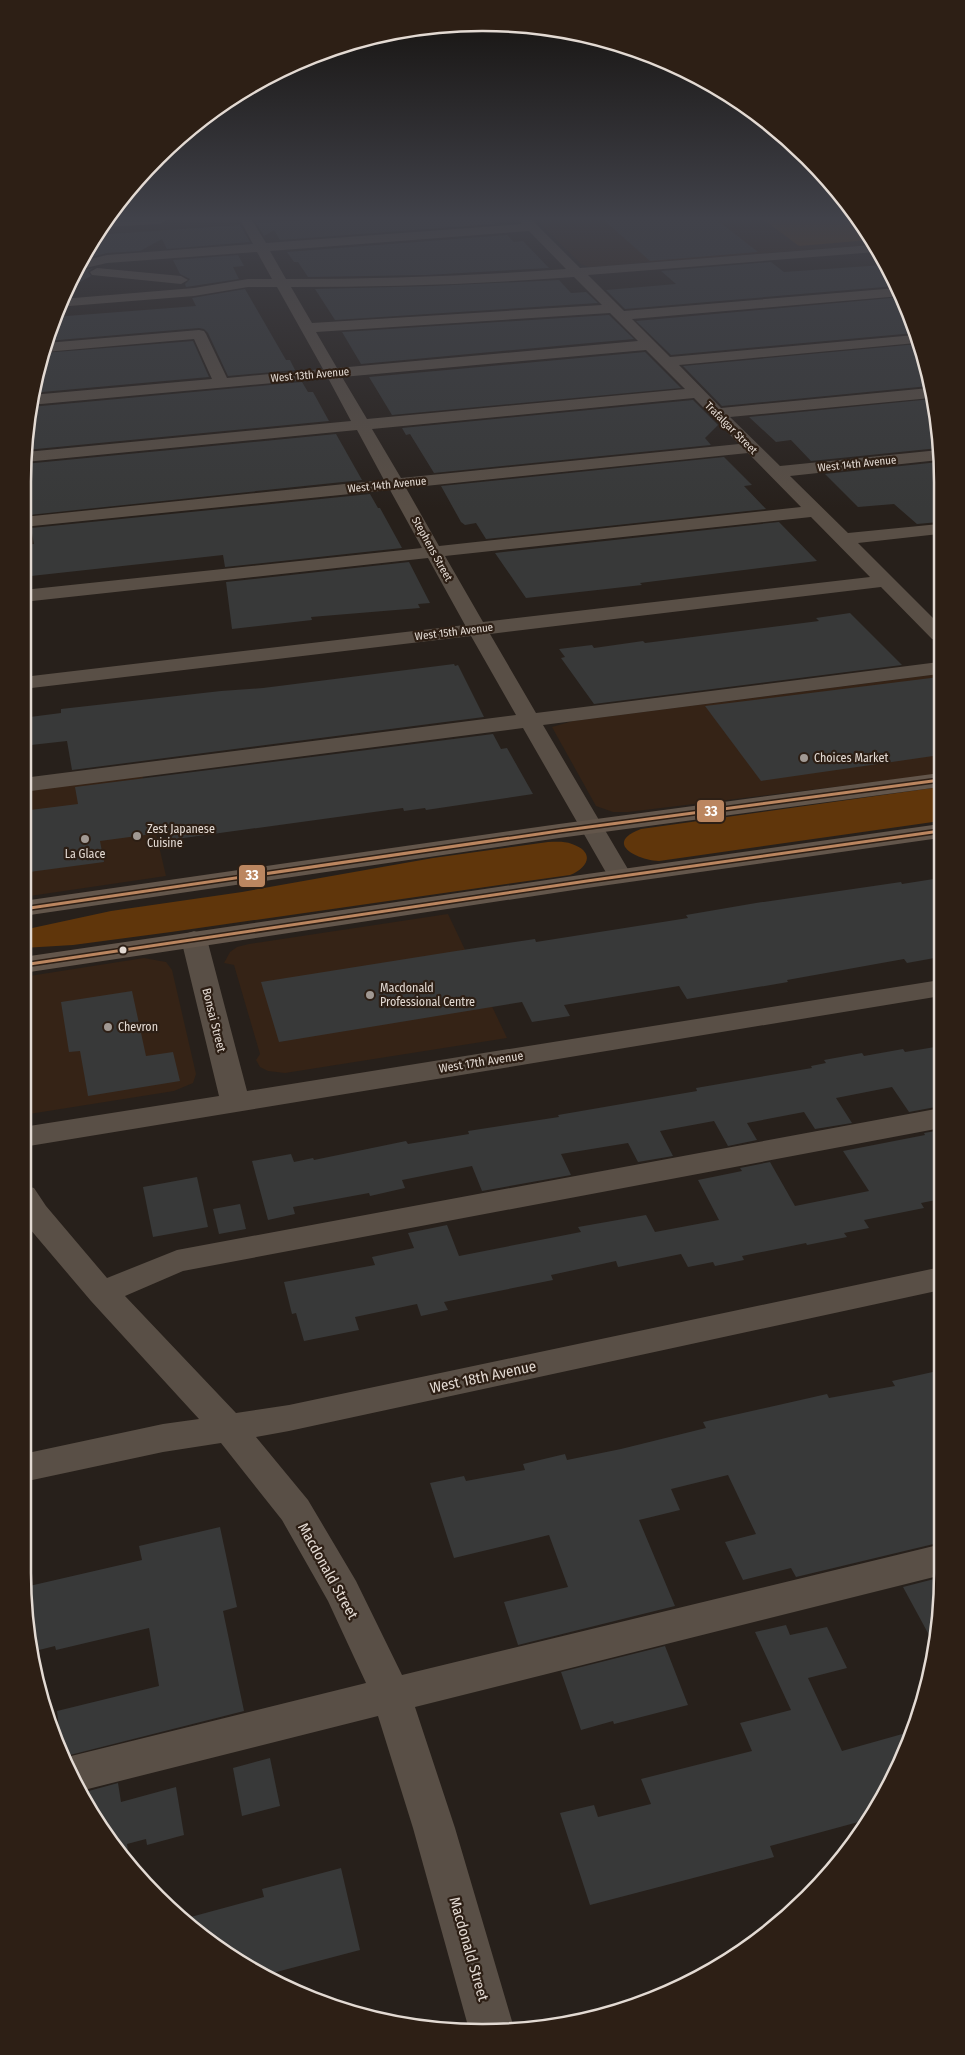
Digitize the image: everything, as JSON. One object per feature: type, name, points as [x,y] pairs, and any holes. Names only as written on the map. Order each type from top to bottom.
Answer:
[{"type":"main road","points":[[31,907],[591,827],[934,781]]},
{"type":"main road","points":[[31,964],[620,876],[934,832]]},
{"type":"street","name":"Stephens Street","points":[[299,316],[620,876]]},
{"type":"street","points":[[306,328],[557,316]]},
{"type":"street","name":"Trafalgar Street","points":[[620,316],[885,581],[930,616]]},
{"type":"street","points":[[52,347],[199,334],[222,383]]},
{"type":"street","points":[[665,362],[911,339]]},
{"type":"street","name":"West 13th Avenue","points":[[39,399],[648,345]]},
{"type":"street","points":[[32,455],[696,393]]},
{"type":"street","points":[[716,413],[925,393]]},
{"type":"street","name":"West 14th Avenue","points":[[31,521],[751,448]]},
{"type":"street","name":"West 14th Avenue","points":[[775,472],[933,456]]},
{"type":"street","points":[[31,595],[815,512]]},
{"type":"street","points":[[843,539],[934,530]]},
{"type":"street","name":"West 15th Avenue","points":[[31,681],[885,581]]},
{"type":"street","points":[[31,784],[934,669]]},
{"type":"street","name":"Bonsai Street","points":[[194,939],[235,1101]]},
{"type":"street","name":"West 17th Avenue","points":[[31,1135],[934,989]]},
{"type":"street","points":[[102,1293],[177,1261],[934,1119]]},
{"type":"street","name":"Macdonald Street","points":[[31,1208],[102,1293],[229,1428],[295,1510],[342,1592],[392,1696],[434,1828],[490,2024]]},
{"type":"street","name":"West 18th Avenue","points":[[31,1466],[163,1438],[289,1418],[934,1280]]},
{"type":"street","points":[[78,1772],[934,1561]]},
{"type":"shaded area","points":[[934,675],[934,775],[628,812],[613,812],[596,806],[552,727],[573,721]]},
{"type":"shaded area","points":[[142,774],[166,876],[31,896],[31,788]]},
{"type":"shaded area","points":[[934,788],[934,822],[659,861],[642,858],[628,850],[624,845],[625,840],[630,834],[641,829]]},
{"type":"shaded area","points":[[548,842],[566,842],[584,851],[587,860],[582,868],[570,875],[171,932],[73,945],[31,948],[31,928],[111,911],[242,892],[433,858]]},
{"type":"shaded area","points":[[448,914],[507,1038],[285,1073],[268,1071],[260,1067],[256,1060],[260,1054],[234,965],[224,963],[230,952],[237,947],[249,944]]},
{"type":"shaded area","points":[[144,958],[166,962],[172,970],[196,1074],[193,1083],[174,1091],[31,1114],[31,976]]},
{"type":"building","points":[[63,316],[261,316],[286,360],[290,360],[295,370],[228,376],[208,333],[204,329],[199,328],[54,340]]},
{"type":"building","points":[[332,316],[398,316],[335,320]]},
{"type":"building","points":[[610,316],[634,339],[361,364],[342,332]]},
{"type":"building","points":[[693,316],[901,316],[909,334],[671,355],[636,321]]},
{"type":"building","points":[[193,341],[209,377],[40,392],[51,352]]},
{"type":"building","points":[[912,345],[923,387],[722,406],[683,366]]},
{"type":"building","points":[[645,352],[681,388],[392,415],[369,377]]},
{"type":"building","points":[[302,382],[308,392],[313,392],[329,421],[32,449],[38,406]]},
{"type":"building","points":[[693,400],[718,425],[705,438],[711,445],[434,473],[410,434],[406,435],[402,428]]},
{"type":"building","points":[[926,400],[933,449],[811,461],[791,440],[776,442],[749,417]]},
{"type":"building","points":[[336,434],[362,480],[31,515],[32,463]]},
{"type":"building","points":[[724,457],[752,485],[744,486],[766,509],[486,539],[476,523],[465,525],[461,522],[441,486]]},
{"type":"building","points":[[933,463],[934,522],[917,524],[894,504],[858,507],[825,474]]},
{"type":"building","points":[[370,494],[402,548],[225,567],[223,555],[31,576],[31,544],[34,544],[31,528]]},
{"type":"building","points":[[779,522],[817,561],[640,583],[642,585],[526,598],[495,553]]},
{"type":"building","points":[[409,562],[430,603],[418,604],[420,608],[311,617],[312,620],[232,629],[226,582]]},
{"type":"building","points":[[850,613],[902,665],[594,704],[561,658],[565,657],[559,649],[592,645],[594,648],[643,641],[645,643],[819,621],[816,618]]},
{"type":"building","points":[[454,664],[455,666],[458,665],[484,717],[72,770],[67,741],[31,745],[31,717],[61,713],[61,709],[263,688]]},
{"type":"building","points":[[934,678],[934,756],[761,781],[705,706]]},
{"type":"building","points":[[493,734],[501,749],[507,748],[533,794],[426,810],[425,808],[404,811],[403,808],[169,840],[167,832],[100,841],[104,862],[31,872],[31,810],[78,804],[75,787]]},
{"type":"building","points":[[934,879],[934,958],[907,963],[904,959],[787,980],[788,982],[687,999],[679,986],[564,1005],[570,1016],[532,1022],[522,1002],[279,1042],[261,982],[535,939],[536,942],[688,918],[686,915],[756,903],[901,882],[902,884]]},
{"type":"building","points":[[132,991],[146,1056],[173,1052],[180,1081],[88,1096],[80,1051],[69,1052],[61,1002]]},
{"type":"building","points":[[934,1047],[934,1107],[909,1112],[892,1087],[836,1098],[852,1123],[815,1129],[804,1112],[747,1123],[757,1140],[728,1146],[714,1121],[660,1131],[673,1156],[638,1162],[628,1143],[561,1154],[571,1175],[482,1191],[472,1166],[402,1180],[405,1188],[370,1196],[369,1193],[293,1207],[295,1214],[268,1220],[252,1161],[291,1154],[294,1162],[313,1158],[314,1160],[406,1141],[408,1144],[469,1134],[468,1131],[559,1117],[558,1115],[697,1091],[696,1088],[812,1068],[811,1066],[826,1063],[824,1060],[862,1053],[864,1056],[903,1049],[905,1052]]},
{"type":"building","points":[[934,1131],[934,1200],[921,1203],[924,1208],[864,1220],[869,1228],[844,1233],[847,1237],[742,1256],[744,1260],[715,1266],[713,1262],[688,1267],[681,1254],[618,1267],[616,1261],[551,1275],[553,1280],[444,1302],[448,1310],[421,1316],[417,1304],[355,1317],[359,1330],[304,1341],[296,1313],[292,1314],[284,1282],[375,1265],[372,1257],[414,1248],[408,1233],[447,1225],[459,1256],[581,1232],[578,1227],[646,1215],[655,1232],[719,1220],[698,1180],[742,1171],[740,1168],[770,1162],[795,1206],[869,1191],[843,1151],[925,1135],[924,1133]]},
{"type":"building","points":[[197,1177],[208,1227],[153,1237],[143,1187]]},
{"type":"building","points":[[240,1204],[246,1229],[219,1234],[213,1209]]},
{"type":"building","points":[[934,1372],[934,1544],[796,1577],[791,1568],[743,1580],[725,1542],[756,1534],[728,1475],[671,1489],[680,1510],[639,1520],[675,1606],[518,1645],[504,1602],[568,1587],[549,1535],[454,1558],[430,1483],[464,1476],[466,1481],[525,1470],[523,1464],[565,1454],[567,1460],[621,1449],[706,1428],[703,1422],[827,1394],[829,1398],[895,1386],[892,1381]]},
{"type":"building","points":[[220,1527],[237,1607],[223,1611],[244,1711],[70,1755],[59,1727],[57,1711],[159,1686],[149,1628],[56,1650],[55,1646],[38,1650],[31,1586],[142,1560],[139,1546]]},
{"type":"building","points":[[934,1579],[929,1635],[903,1587]]},
{"type":"building","points":[[786,1625],[790,1635],[827,1627],[847,1668],[808,1678],[842,1751],[904,1734],[887,1772],[859,1822],[770,1846],[774,1857],[590,1905],[560,1813],[594,1805],[598,1817],[651,1804],[641,1779],[752,1751],[740,1723],[791,1710],[755,1632]]},
{"type":"building","points":[[665,1646],[688,1705],[614,1724],[613,1721],[581,1730],[561,1672]]},
{"type":"building","points":[[270,1758],[280,1806],[242,1816],[233,1768]]},
{"type":"building","points":[[118,1783],[121,1802],[176,1787],[184,1835],[147,1845],[146,1839],[127,1844],[128,1852],[107,1823],[88,1791]]},
{"type":"building","points":[[341,1868],[360,1950],[275,1972],[232,1948],[191,1917],[264,1897],[262,1889]]},
{"type":"transit line","name":"33","points":[[31,908],[559,831],[934,781]]},
{"type":"transit line","name":"33","points":[[31,964],[587,881],[934,832]]},
{"type":"place","name":"Choices Market","points":[[804,758]]},
{"type":"place","name":"Zest Japanese Cuisine","points":[[137,836]]},
{"type":"place","name":"La Glace","points":[[85,839]]},
{"type":"place","name":"Macdonald Professional Centre","points":[[370,995]]},
{"type":"place","name":"Chevron","points":[[108,1027]]}]
